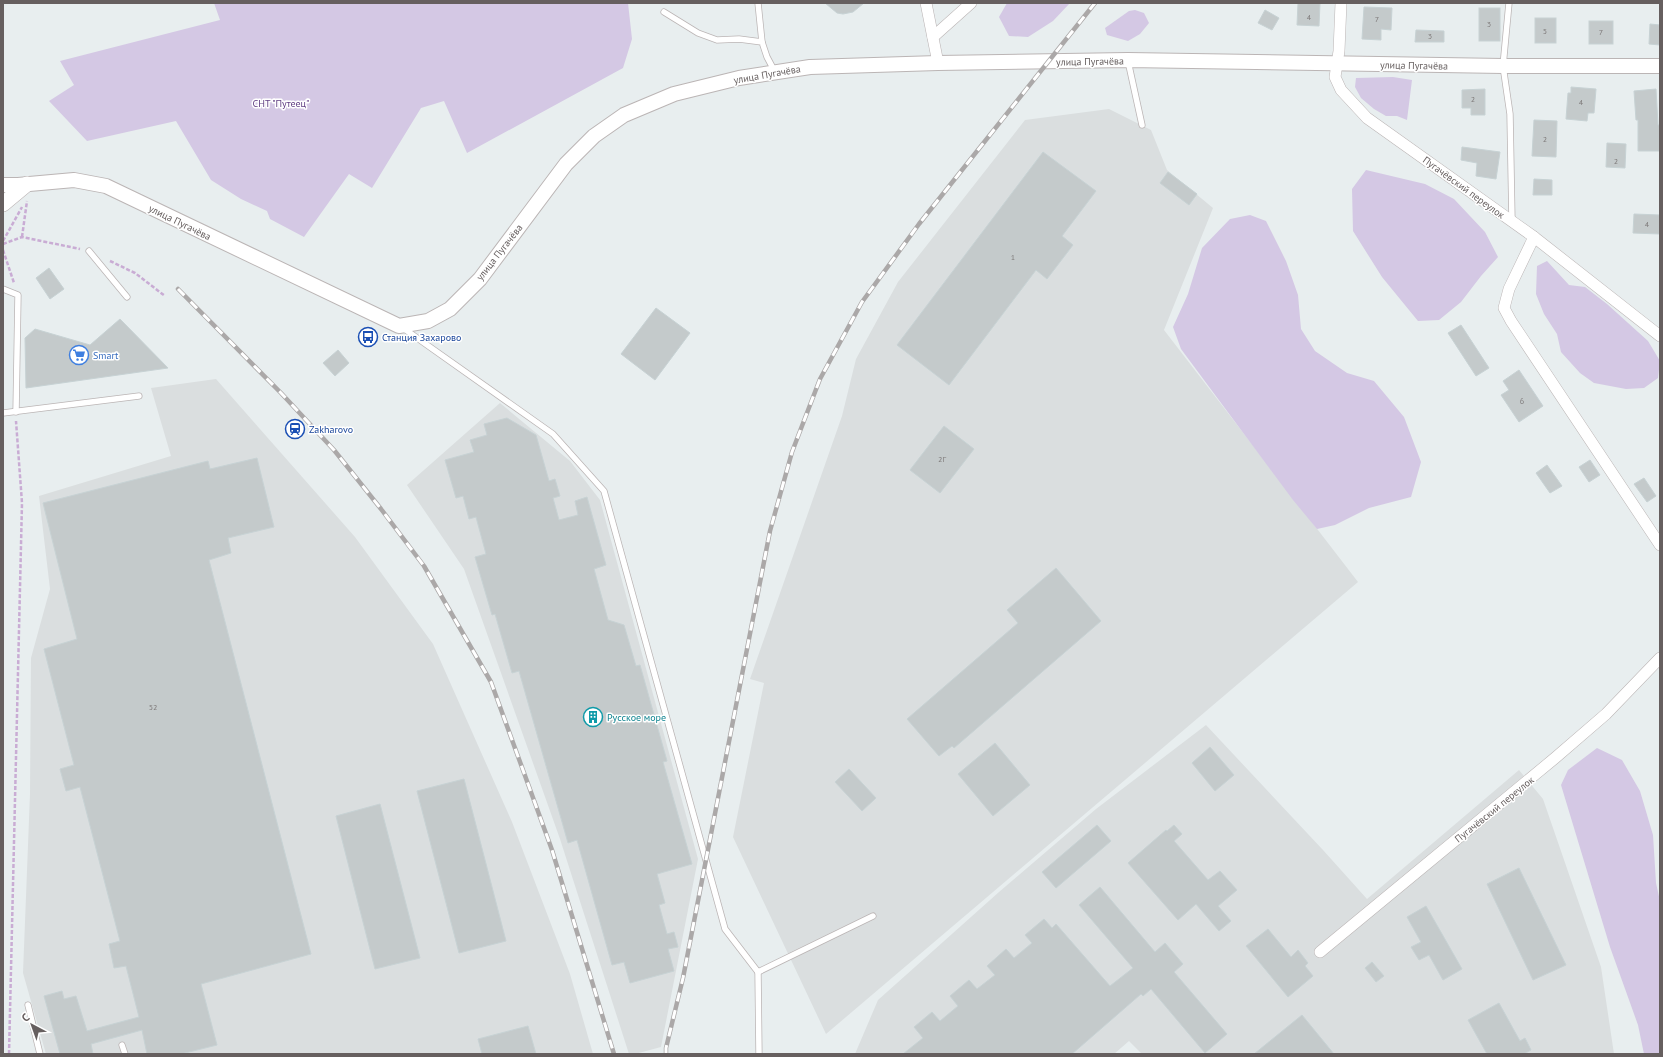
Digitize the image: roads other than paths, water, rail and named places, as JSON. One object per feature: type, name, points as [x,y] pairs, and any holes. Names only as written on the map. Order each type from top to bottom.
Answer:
[{"type":"main road","points":[[3,204],[27,184]]},
{"type":"street","points":[[926,3],[938,63]]},
{"type":"street","points":[[933,37],[971,3]]},
{"type":"street","name":"Пугачёвский переулок","points":[[1341,3],[1339,51],[1335,77],[1341,90],[1368,118],[1534,237],[1660,336]]},
{"type":"street","name":"улица Пугачёва","points":[[3,185],[74,180],[106,186],[243,255],[399,326],[428,321],[450,309],[480,279],[566,164],[594,136],[624,115],[674,94],[739,78],[810,67],[1128,60],[1503,66],[1660,66]]},
{"type":"street","points":[[1534,237],[1509,289],[1504,308],[1511,321],[1660,545]]},
{"type":"street","name":"Пугачёвский переулок","points":[[1320,952],[1606,714],[1660,658]]},
{"type":"lane","points":[[758,3],[762,42],[767,57],[775,72]]},
{"type":"lane","points":[[1509,3],[1503,66],[1510,114],[1512,221]]},
{"type":"lane","points":[[664,12],[698,33],[717,40],[738,39],[762,42]]},
{"type":"lane","points":[[1128,60],[1142,125]]},
{"type":"lane","points":[[89,251],[127,297]]},
{"type":"lane","points":[[3,289],[18,295],[16,412]]},
{"type":"lane","points":[[399,326],[553,434],[604,491],[725,929],[758,972],[759,1054]]},
{"type":"lane","points":[[3,413],[139,396]]},
{"type":"lane","points":[[758,972],[873,916]]},
{"type":"lane","points":[[28,1005],[40,1054]]},
{"type":"lane","points":[[122,1045],[125,1054]]},
{"type":"railway","points":[[666,1054],[666,1048],[683,978],[770,531],[792,452],[820,379],[862,302],[919,224],[1095,3]]},
{"type":"railway","points":[[178,289],[281,393],[334,450],[381,509],[424,566],[491,682],[552,850],[614,1054]]},
{"type":"place","name":"Станция Захарово","points":[[368,337]]},
{"type":"place","name":"Smart","points":[[79,355]]},
{"type":"place","name":"Zakharovo","points":[[295,429]]},
{"type":"place","name":"Русское море","points":[[593,717]]},
{"type":"park label","name":"СНТ \"Путеец\"","points":[[281,103]]}]
